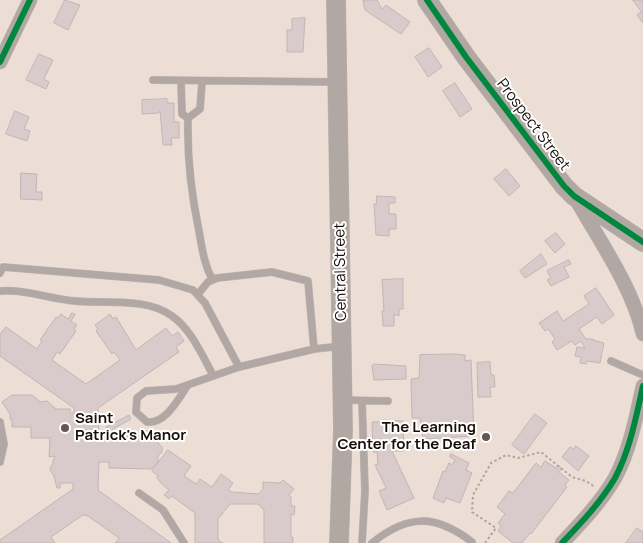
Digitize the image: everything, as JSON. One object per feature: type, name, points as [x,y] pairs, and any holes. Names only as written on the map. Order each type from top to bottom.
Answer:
[{"type":"main road","name":"Central Street","points":[[336,0],[343,400],[343,485],[339,543]]},
{"type":"main road","name":"Prospect Street","points":[[427,0],[540,156],[574,196],[643,242]]},
{"type":"street","points":[[0,62],[30,0]]},
{"type":"street","points":[[574,196],[621,280],[636,312],[643,334]]},
{"type":"street","points":[[562,543],[595,506],[614,480],[629,443],[643,386]]},
{"type":"lane","points":[[153,80],[337,82]]},
{"type":"lane","points":[[181,81],[182,114],[188,118]]},
{"type":"lane","points":[[188,118],[200,109],[202,82]]},
{"type":"lane","points":[[188,118],[188,162],[191,194],[204,261],[212,279]]},
{"type":"lane","points":[[1,269],[144,278],[184,286],[198,294],[239,367]]},
{"type":"lane","points":[[198,294],[212,279],[272,272],[308,281],[314,349]]},
{"type":"lane","points":[[0,291],[28,292],[75,301],[136,304],[165,312],[184,326],[213,375]]},
{"type":"lane","points":[[188,385],[166,414],[157,422],[147,422],[136,412],[138,398],[146,391],[163,391],[188,385],[239,367],[314,349],[342,346]]},
{"type":"lane","points":[[611,361],[643,375]]},
{"type":"lane","points":[[343,400],[388,401]]},
{"type":"lane","points":[[362,401],[365,491],[362,543]]},
{"type":"lane","points":[[0,422],[4,444],[0,462]]},
{"type":"lane","points":[[139,493],[163,510],[184,543]]},
{"type":"lane","points":[[372,543],[383,534],[411,523],[433,520],[455,529],[472,542]]},
{"type":"path","points":[[485,543],[496,528],[472,512],[473,495],[491,463],[506,455],[518,458],[541,452],[572,477],[586,481],[597,488]]},
{"type":"building","points":[[65,0],[80,5],[68,30],[54,23]]},
{"type":"building","points":[[377,0],[382,9],[386,5],[410,22],[401,34],[365,10],[363,1]]},
{"type":"building","points":[[633,0],[643,0],[643,23],[637,15],[641,12]]},
{"type":"building","points":[[305,18],[303,52],[287,52],[287,30],[292,30],[292,19]]},
{"type":"building","points":[[429,48],[442,67],[428,77],[415,57]]},
{"type":"building","points":[[39,54],[53,60],[44,79],[49,82],[46,89],[26,80]]},
{"type":"building","points":[[455,83],[472,109],[460,117],[443,91]]},
{"type":"building","points":[[167,99],[167,103],[174,103],[174,122],[179,122],[179,138],[171,138],[172,145],[163,145],[160,111],[158,113],[142,114],[142,100]]},
{"type":"building","points":[[15,111],[29,117],[24,129],[30,131],[27,141],[6,134]]},
{"type":"building","points":[[506,169],[520,186],[509,196],[494,179]]},
{"type":"building","points":[[21,173],[37,174],[36,192],[42,192],[42,200],[21,199]]},
{"type":"building","points":[[377,196],[395,197],[395,203],[389,203],[389,214],[396,214],[396,229],[389,229],[389,236],[376,235],[374,204],[376,204]]},
{"type":"building","points":[[556,233],[565,244],[555,253],[545,241]]},
{"type":"building","points":[[541,254],[547,264],[525,278],[520,271]]},
{"type":"building","points":[[569,260],[571,264],[564,267],[569,277],[551,286],[547,280],[551,278],[547,271]]},
{"type":"building","points":[[403,279],[403,309],[399,309],[399,316],[394,314],[394,326],[383,326],[382,280]]},
{"type":"building","points":[[596,288],[614,315],[602,324],[597,317],[579,329],[586,339],[593,339],[604,343],[600,363],[587,361],[586,364],[580,363],[581,357],[575,356],[577,347],[585,348],[581,341],[575,345],[572,341],[557,350],[552,342],[555,339],[548,329],[545,331],[539,323],[557,311],[563,321],[589,304],[584,296]]},
{"type":"building","name":"Saint Patrick's Manor","points":[[72,313],[75,314],[71,321],[77,325],[74,329],[76,331],[60,354],[57,352],[52,360],[86,384],[120,360],[114,352],[112,354],[96,331],[98,329],[95,325],[110,314],[113,319],[116,317],[136,350],[166,328],[172,336],[178,332],[184,341],[176,347],[179,352],[98,408],[99,436],[106,436],[106,427],[129,415],[131,419],[113,429],[113,436],[143,437],[144,431],[154,432],[154,436],[159,436],[158,443],[162,447],[162,452],[158,456],[158,463],[151,469],[109,468],[109,462],[99,462],[98,490],[171,543],[115,543],[119,538],[88,516],[83,515],[51,537],[55,543],[0,543],[0,540],[73,489],[73,483],[60,483],[60,488],[57,488],[54,476],[50,470],[55,456],[49,457],[50,438],[31,438],[31,427],[12,427],[10,414],[2,402],[12,395],[32,395],[41,402],[47,401],[56,409],[70,409],[70,413],[74,413],[74,408],[0,356],[0,334],[6,327],[37,349],[42,341],[40,340],[56,317],[58,318],[61,314],[68,319]]},
{"type":"building","points":[[420,355],[465,355],[465,361],[471,360],[474,436],[423,439],[420,418],[412,418],[411,379],[419,378]]},
{"type":"building","points":[[490,362],[491,375],[494,375],[495,387],[490,387],[491,397],[478,397],[477,363]]},
{"type":"building","points":[[375,364],[406,366],[406,379],[374,380],[372,366]]},
{"type":"building","points":[[535,414],[547,423],[524,454],[512,445]]},
{"type":"building","points":[[383,420],[403,421],[404,451],[392,451],[414,498],[387,510],[379,491],[386,488],[375,465],[378,464],[377,452],[373,452],[372,422],[384,422]]},
{"type":"building","points":[[576,446],[589,456],[578,471],[562,457],[570,447],[574,449]]},
{"type":"building","points":[[168,450],[191,466],[184,476],[196,484],[200,479],[212,487],[221,474],[233,483],[228,490],[258,494],[263,489],[263,482],[280,483],[283,480],[294,489],[289,495],[291,497],[291,506],[295,506],[294,515],[291,514],[291,537],[293,537],[293,543],[264,543],[264,510],[258,504],[230,504],[218,519],[218,540],[223,543],[195,543],[195,513],[172,496],[169,499],[164,495],[169,490],[152,471]]},
{"type":"building","points":[[451,454],[469,463],[466,470],[472,473],[460,503],[446,498],[444,503],[433,498],[443,471],[445,472],[449,463],[452,465],[455,460],[450,457]]},
{"type":"building","points":[[545,461],[556,468],[558,465],[562,469],[559,472],[569,480],[565,485],[567,487],[531,534],[522,543],[513,543],[498,531],[501,526],[498,523],[505,514],[497,507],[509,491],[513,493],[536,463],[541,467]]},
{"type":"building","points":[[637,528],[643,532],[643,543],[626,543]]},
{"type":"cycle path","points":[[0,62],[30,0]]},
{"type":"cycle path","points":[[427,0],[466,57],[564,186],[574,196],[643,242]]},
{"type":"cycle path","points":[[562,543],[597,504],[615,478],[629,445],[643,386]]},
{"type":"place","name":"Saint Patrick's Manor","points":[[65,428]]},
{"type":"place","name":"The Learning Center for the Deaf","points":[[486,437]]}]
